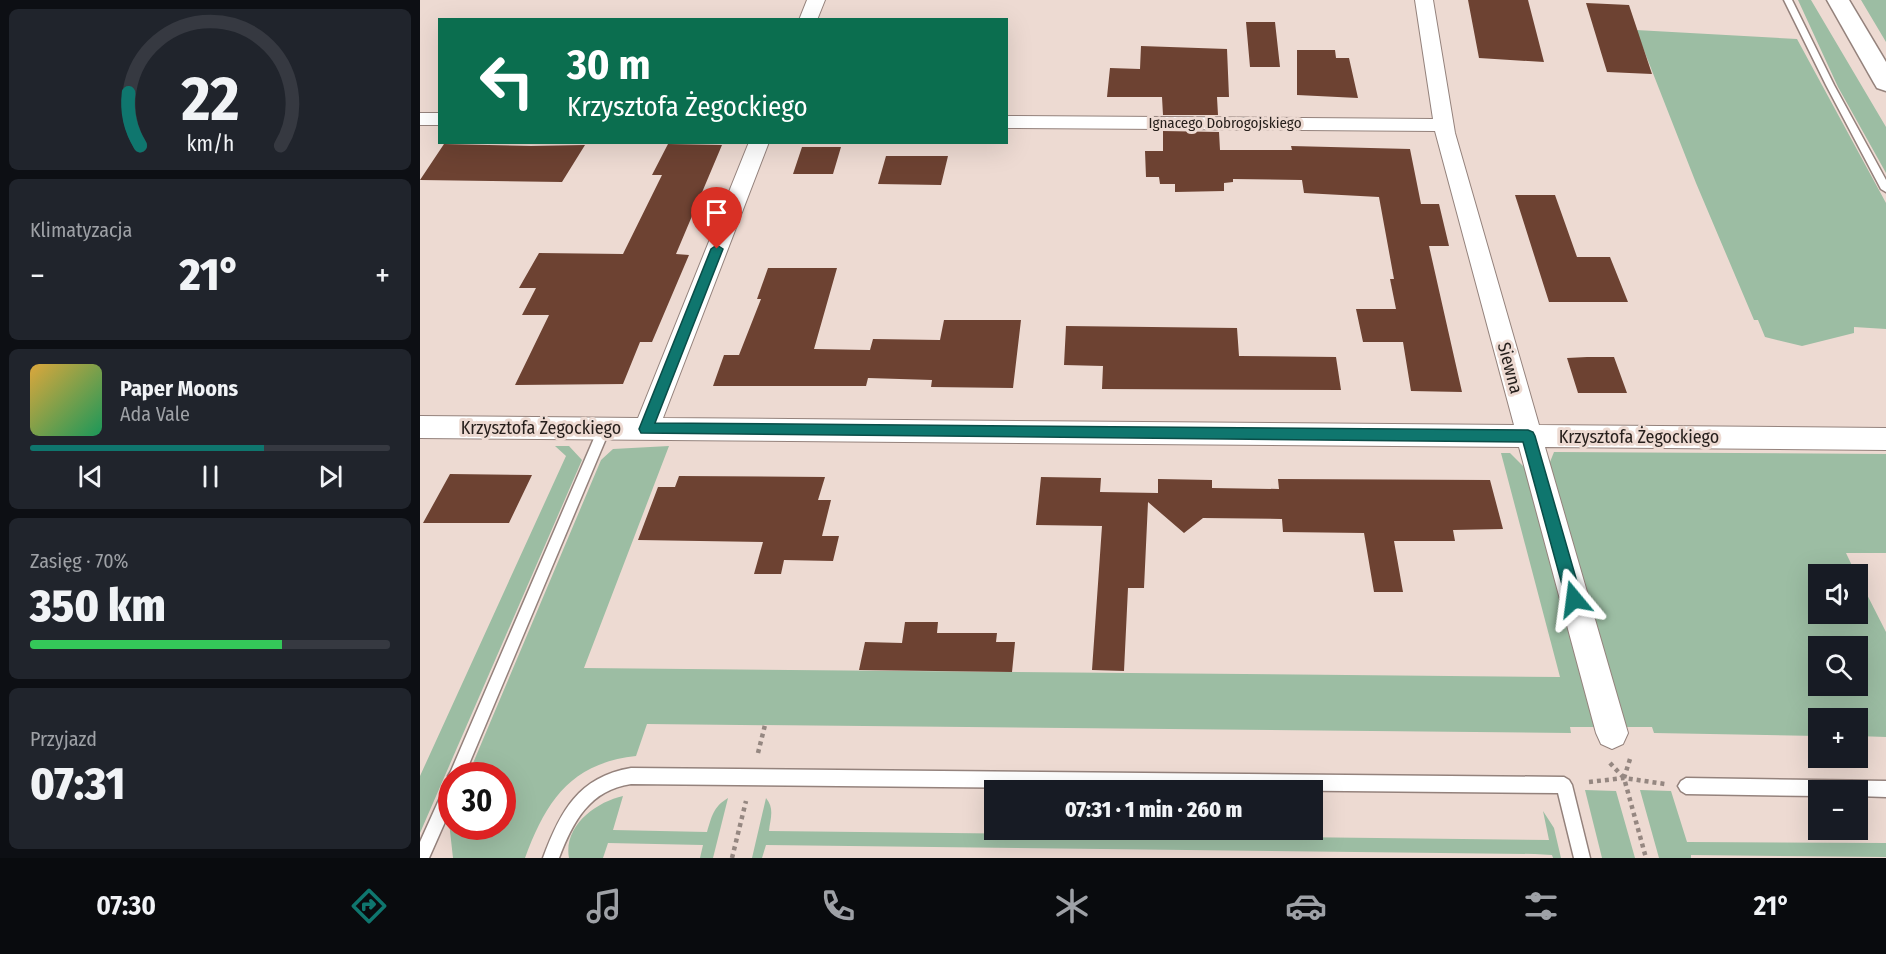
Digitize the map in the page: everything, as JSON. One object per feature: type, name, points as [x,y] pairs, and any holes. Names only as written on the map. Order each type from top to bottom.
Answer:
[{"type":"main road","points":[[1838,0],[1886,83]]},
{"type":"street","points":[[809,18],[816,0]]},
{"type":"street","name":"Siewna","points":[[1424,0],[1443,124],[1612,733]]},
{"type":"street","points":[[420,119],[438,119]]},
{"type":"street","name":"Ignacego Dobrogojskiego","points":[[1008,122],[1443,124]]},
{"type":"street","points":[[646,429],[758,144]]},
{"type":"street","name":"Krzysztofa Żegockiego","points":[[420,427],[1886,439]]},
{"type":"lane","points":[[1788,0],[1886,189]]},
{"type":"lane","points":[[462,762],[604,429]]},
{"type":"lane","points":[[551,858],[559,836],[579,804],[604,782],[616,777],[1564,785],[1582,858]]},
{"type":"lane","points":[[1686,786],[1886,789]]},
{"type":"lane","points":[[421,858],[438,819]]},
{"type":"path","points":[[1631,756],[1624,778],[1646,858]]},
{"type":"path","points":[[1564,785],[1624,778],[1686,786]]},
{"type":"green space","points":[[1798,0],[1811,0],[1886,127],[1886,173],[1838,87]]},
{"type":"green space","points":[[1861,0],[1886,0],[1886,42]]},
{"type":"green space","points":[[1636,30],[1797,39],[1886,203],[1886,329],[1854,327],[1854,333],[1802,346],[1765,337],[1758,320],[1754,320],[1696,183]]},
{"type":"green space","points":[[555,446],[569,446],[582,460],[451,762],[438,762],[438,792],[420,833],[420,776],[566,456]]},
{"type":"green space","points":[[669,446],[584,668],[1560,677],[1501,453],[1510,453],[1529,472],[1599,727],[1570,727],[1571,733],[647,724],[636,756],[613,760],[594,767],[578,776],[564,788],[542,819],[525,858],[453,858],[451,840],[516,840],[516,762],[473,762],[601,460],[613,449]]},
{"type":"green space","points":[[1554,452],[1886,454],[1886,553],[1846,553],[1851,564],[1808,564],[1808,624],[1868,624],[1868,597],[1886,632],[1886,737],[1868,736],[1868,708],[1808,708],[1808,736],[1654,733],[1652,727],[1622,727],[1546,472]]},
{"type":"green space","points":[[1585,790],[1616,791],[1635,858],[1602,858]]},
{"type":"green space","points":[[1640,790],[1671,791],[1687,842],[1886,843],[1886,857],[1691,855],[1691,858],[1659,858]]},
{"type":"green space","points":[[623,796],[613,830],[707,832],[716,808],[728,798],[713,858],[700,858],[703,845],[608,843],[603,858],[569,858],[568,846],[576,826],[592,810]]},
{"type":"green space","points":[[766,798],[771,810],[769,831],[984,833],[984,840],[1323,840],[1323,837],[1549,840],[1543,811],[1554,828],[1561,858],[1535,854],[766,845],[762,858],[752,858]]},
{"type":"building","points":[[1468,0],[1528,0],[1544,62],[1479,58]]},
{"type":"building","points":[[1586,3],[1629,5],[1652,74],[1607,72]]},
{"type":"building","points":[[1246,22],[1275,22],[1280,67],[1250,67]]},
{"type":"building","points":[[1141,46],[1227,49],[1229,97],[1217,97],[1218,115],[1163,115],[1162,97],[1107,97],[1110,68],[1140,69]]},
{"type":"building","points":[[1297,50],[1335,50],[1336,58],[1349,58],[1358,98],[1297,95]]},
{"type":"building","points":[[1163,131],[1219,132],[1220,150],[1292,150],[1291,146],[1410,149],[1421,204],[1439,204],[1449,246],[1429,246],[1462,392],[1411,391],[1403,342],[1363,342],[1356,309],[1396,309],[1390,279],[1394,279],[1379,197],[1304,193],[1302,180],[1233,179],[1233,182],[1224,183],[1224,191],[1175,192],[1175,184],[1160,184],[1159,177],[1146,177],[1145,151],[1163,151]]},
{"type":"building","points":[[444,144],[585,145],[562,182],[420,180]]},
{"type":"building","points":[[668,144],[722,145],[676,254],[689,255],[652,342],[640,342],[623,384],[515,385],[549,315],[522,315],[536,288],[519,288],[539,253],[623,254],[662,175],[652,175]]},
{"type":"building","points":[[802,147],[841,147],[833,174],[793,174]]},
{"type":"building","points":[[886,156],[948,156],[941,185],[878,184]]},
{"type":"building","points":[[1515,195],[1555,195],[1577,257],[1610,257],[1628,302],[1549,302]]},
{"type":"building","points":[[768,268],[837,268],[814,349],[870,350],[873,339],[940,340],[944,320],[1021,320],[1013,388],[931,387],[932,380],[868,378],[866,386],[713,386],[724,355],[739,355],[761,299],[757,299]]},
{"type":"building","points":[[1066,326],[1237,328],[1239,356],[1336,357],[1341,390],[1102,389],[1103,366],[1064,365]]},
{"type":"building","points":[[1614,357],[1627,393],[1578,393],[1567,358]]},
{"type":"building","points":[[450,474],[532,475],[509,523],[423,523]]},
{"type":"building","points":[[679,476],[825,477],[818,500],[831,500],[822,536],[839,536],[833,561],[784,560],[781,574],[754,574],[763,542],[638,540],[658,487],[675,487]]},
{"type":"building","points":[[1041,477],[1101,478],[1100,492],[1158,493],[1158,479],[1212,480],[1212,488],[1279,489],[1278,479],[1490,480],[1503,529],[1453,530],[1455,541],[1394,541],[1403,592],[1374,592],[1364,533],[1283,532],[1282,519],[1203,518],[1184,533],[1148,502],[1144,588],[1128,588],[1124,671],[1092,670],[1102,526],[1036,525]]},
{"type":"building","points":[[905,622],[938,622],[937,633],[997,633],[996,642],[1015,642],[1012,672],[859,670],[865,642],[902,643]]},
{"type":"route","points":[[717,249],[646,429],[1528,436],[1574,599]]}]
